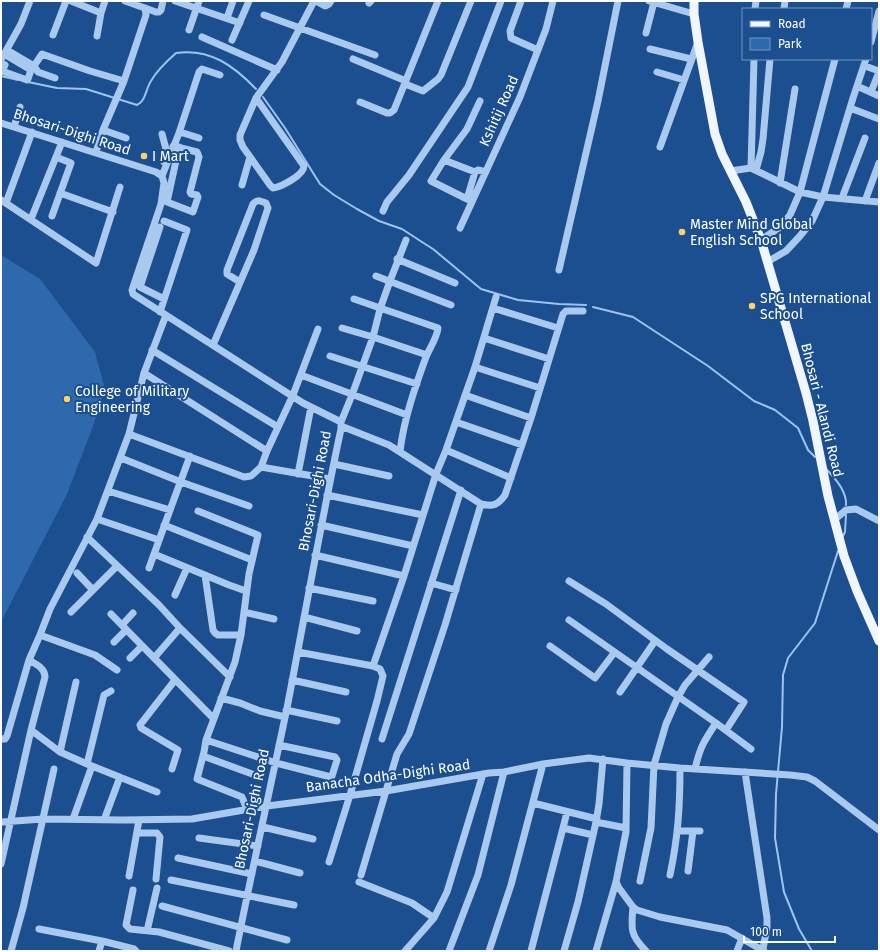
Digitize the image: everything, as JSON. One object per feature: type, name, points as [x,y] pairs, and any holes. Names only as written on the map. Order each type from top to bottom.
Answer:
[{"type":"main road","name":"Bhosari - Alandi Road","points":[[694,1],[694,14],[698,42],[715,134],[722,154],[746,202],[760,240],[806,393],[834,520],[844,556],[857,591],[879,641]]},
{"type":"street","points":[[30,1],[5,58],[34,66],[38,72],[55,78]]},
{"type":"street","points":[[53,35],[66,1]]},
{"type":"street","points":[[71,1],[101,12]]},
{"type":"street","points":[[97,36],[101,12],[105,1]]},
{"type":"street","points":[[125,1],[159,12],[163,1]]},
{"type":"street","points":[[175,1],[198,4],[240,23]]},
{"type":"street","points":[[227,18],[233,1]]},
{"type":"street","points":[[232,40],[249,1]]},
{"type":"street","points":[[256,98],[304,166],[302,172],[279,187],[273,188],[270,185],[243,147],[240,140],[240,135],[256,98],[282,62],[299,28],[315,1],[326,6],[331,1]]},
{"type":"street","points":[[360,102],[387,113],[394,110],[438,1]]},
{"type":"street","points":[[353,59],[423,91],[441,75],[471,1]]},
{"type":"street","points":[[383,212],[387,202],[409,175],[468,87],[501,1]]},
{"type":"street","points":[[521,1],[510,31],[511,38],[538,50]]},
{"type":"street","name":"Kshitij Road","points":[[460,228],[520,97],[546,29],[553,1]]},
{"type":"street","points":[[559,270],[598,101],[618,1]]},
{"type":"street","points":[[646,33],[652,2],[694,14]]},
{"type":"street","points":[[189,30],[198,4]]},
{"type":"street","points":[[96,152],[124,81],[146,15],[145,8]]},
{"type":"street","points":[[872,38],[879,11]]},
{"type":"street","points":[[264,15],[375,55]]},
{"type":"street","points":[[202,37],[277,70]]},
{"type":"street","points":[[660,147],[698,42]]},
{"type":"street","points":[[650,49],[691,59]]},
{"type":"street","points":[[34,66],[42,54],[124,81]]},
{"type":"street","points":[[754,60],[754,169]]},
{"type":"street","points":[[754,169],[761,152],[763,139],[770,60]]},
{"type":"street","points":[[760,240],[780,227],[790,215],[800,192],[835,60]]},
{"type":"street","points":[[767,262],[786,251],[812,221],[823,197],[865,62],[879,72],[871,92]]},
{"type":"street","points":[[176,146],[197,152],[199,157],[190,192],[198,197],[193,212],[167,202],[176,146],[199,72],[202,70],[220,75]]},
{"type":"street","points":[[657,72],[684,80]]},
{"type":"street","points":[[857,86],[879,96]]},
{"type":"street","points":[[780,183],[795,89]]},
{"type":"street","points":[[475,172],[467,199],[464,199],[431,181],[444,160],[467,129],[480,101]]},
{"type":"street","points":[[14,127],[20,107]]},
{"type":"street","points":[[850,108],[879,119]]},
{"type":"street","name":"Bhosari-Dighi Road","points":[[2,124],[96,152],[156,172],[162,176],[164,183],[161,204],[132,290],[133,294],[310,407],[341,424],[286,714],[236,951]]},
{"type":"street","points":[[104,130],[126,138]]},
{"type":"street","points":[[32,132],[3,202],[96,263],[120,188]]},
{"type":"street","points":[[180,132],[200,138]]},
{"type":"street","points":[[147,169],[149,165],[160,168],[162,167],[166,149],[162,134]]},
{"type":"street","points":[[842,198],[865,138]]},
{"type":"street","points":[[31,219],[62,142]]},
{"type":"street","points":[[162,176],[176,146]]},
{"type":"street","points":[[52,216],[72,162],[56,157]]},
{"type":"street","points":[[242,185],[250,157]]},
{"type":"street","points":[[444,160],[475,172],[478,170],[486,172]]},
{"type":"street","points":[[865,201],[879,164]]},
{"type":"street","points":[[730,171],[754,169],[800,192],[823,197],[879,202]]},
{"type":"street","points":[[60,193],[113,212]]},
{"type":"street","points":[[213,346],[254,250],[268,208],[266,203],[259,201],[256,201],[253,204],[226,272],[240,282]]},
{"type":"street","points":[[1,740],[5,739],[7,736],[29,660],[50,609],[97,519],[129,434],[144,373],[163,314],[164,299],[187,230],[162,224],[140,286],[164,299]]},
{"type":"street","points":[[406,240],[397,259],[380,309],[373,337],[341,424],[400,451],[481,504],[490,506],[496,505],[506,495],[564,312],[583,311]]},
{"type":"street","points":[[397,259],[455,283]]},
{"type":"street","points":[[376,276],[451,306]]},
{"type":"street","points":[[374,666],[436,474],[475,367],[496,297]]},
{"type":"street","points":[[354,299],[438,328],[427,355],[407,415],[402,434],[400,451]]},
{"type":"street","points":[[493,308],[558,328]]},
{"type":"street","points":[[342,328],[427,355]]},
{"type":"street","points":[[129,434],[244,477],[251,476],[261,466],[266,451],[293,395],[318,329]]},
{"type":"street","points":[[484,338],[549,359]]},
{"type":"street","points":[[152,350],[278,427]]},
{"type":"street","points":[[330,356],[417,384]]},
{"type":"street","points":[[475,367],[540,388]]},
{"type":"street","points":[[144,373],[266,451]]},
{"type":"street","points":[[301,375],[407,415]]},
{"type":"street","points":[[465,395],[531,418]]},
{"type":"street","points":[[298,474],[310,407]]},
{"type":"street","points":[[456,422],[522,445]]},
{"type":"street","points":[[446,450],[511,478]]},
{"type":"street","points":[[149,568],[190,456]]},
{"type":"street","points":[[121,458],[181,482],[249,506]]},
{"type":"street","points":[[334,464],[389,476]]},
{"type":"street","points":[[261,466],[330,479]]},
{"type":"street","points":[[382,739],[461,490]]},
{"type":"street","points":[[108,491],[170,510]]},
{"type":"street","points":[[327,495],[423,515]]},
{"type":"street","points":[[434,918],[412,903],[360,878],[397,754],[409,734],[456,590],[481,504]]},
{"type":"street","points":[[834,520],[846,510],[856,509],[879,522]]},
{"type":"street","points":[[198,510],[258,535],[246,591],[241,635],[230,677],[213,718],[206,740],[197,779],[242,796],[247,810]]},
{"type":"street","points":[[97,519],[158,540]]},
{"type":"street","points":[[164,525],[252,560]]},
{"type":"street","points":[[321,525],[413,546]]},
{"type":"street","points":[[87,537],[159,605],[230,677]]},
{"type":"street","points":[[154,554],[229,586],[246,591]]},
{"type":"street","points":[[315,556],[404,576]]},
{"type":"street","points":[[71,612],[117,566]]},
{"type":"street","points":[[175,595],[187,568]]},
{"type":"street","points":[[77,573],[93,590]]},
{"type":"street","points":[[205,575],[213,630],[218,634],[241,635]]},
{"type":"street","points":[[569,581],[606,604],[655,641],[744,702],[726,730]]},
{"type":"street","points":[[431,583],[456,590]]},
{"type":"street","points":[[309,588],[373,601]]},
{"type":"street","points":[[244,612],[274,619]]},
{"type":"street","points":[[114,642],[133,613]]},
{"type":"street","points":[[112,614],[213,718]]},
{"type":"street","points":[[304,617],[358,631]]},
{"type":"street","points":[[569,620],[751,749]]},
{"type":"street","points":[[870,620],[879,624]]},
{"type":"street","points":[[154,658],[180,628]]},
{"type":"street","points":[[40,635],[96,655],[117,670]]},
{"type":"street","points":[[620,692],[655,641]]},
{"type":"street","points":[[130,658],[142,646]]},
{"type":"street","points":[[550,646],[595,678],[614,653]]},
{"type":"street","points":[[298,652],[374,666],[380,669],[383,676],[350,795],[329,862]]},
{"type":"street","points":[[640,881],[652,828],[654,766],[666,724],[685,685],[709,657]]},
{"type":"street","points":[[1,864],[45,673],[43,669],[29,660]]},
{"type":"street","points":[[172,769],[178,750],[141,728],[140,725],[175,680]]},
{"type":"street","points":[[292,680],[346,692]]},
{"type":"street","points":[[60,752],[76,682]]},
{"type":"street","points":[[72,819],[90,765],[104,695],[111,691]]},
{"type":"street","points":[[221,698],[240,703],[260,711],[337,721]]},
{"type":"street","points":[[695,769],[701,747],[716,723]]},
{"type":"street","points":[[31,730],[60,752],[157,792]]},
{"type":"street","points":[[206,740],[276,763],[331,777],[333,775],[337,760],[335,757],[279,745]]},
{"type":"street","points":[[203,756],[255,774]]},
{"type":"street","name":"Banacha Odha-Dighi Road","points":[[1,822],[43,819],[192,819],[267,806],[386,791],[579,758],[603,759],[627,764],[807,777],[879,830]]},
{"type":"street","points":[[564,951],[578,902],[596,821],[603,759]]},
{"type":"street","points":[[489,951],[511,885],[542,764]]},
{"type":"street","points":[[596,951],[616,882],[626,828],[627,764]]},
{"type":"street","points":[[670,875],[676,851],[680,814],[680,768]]},
{"type":"street","points":[[12,951],[54,769]]},
{"type":"street","points":[[449,951],[478,875],[504,772]]},
{"type":"street","points":[[616,882],[633,907],[637,910],[660,917],[727,930],[764,950],[767,918],[745,772]]},
{"type":"street","points":[[405,951],[434,918],[447,892],[483,774]]},
{"type":"street","points":[[104,820],[120,778]]},
{"type":"street","points":[[533,803],[626,828]]},
{"type":"street","points":[[531,951],[567,812]]},
{"type":"street","points":[[129,876],[139,820]]},
{"type":"street","points":[[263,827],[313,838]]},
{"type":"street","points":[[564,828],[593,835]]},
{"type":"street","points":[[678,831],[696,831],[689,852],[688,871]]},
{"type":"street","points":[[137,833],[157,833],[160,837],[156,879]]},
{"type":"street","points":[[198,838],[258,846]]},
{"type":"street","points":[[676,851],[689,852]]},
{"type":"street","points":[[178,858],[252,874]]},
{"type":"street","points":[[255,861],[300,873]]},
{"type":"street","points":[[171,880],[294,905]]},
{"type":"street","points":[[147,931],[157,888]]},
{"type":"street","points":[[133,890],[126,925],[130,929],[159,932],[228,951]]},
{"type":"street","points":[[162,906],[287,940]]},
{"type":"street","points":[[633,907],[631,926],[633,935],[646,951]]},
{"type":"street","points":[[39,929],[102,940],[134,949],[136,951]]},
{"type":"street","points":[[737,951],[742,938]]},
{"type":"street","points":[[99,951],[102,940]]},
{"type":"green space","points":[[1,255],[40,279],[95,352],[105,389],[92,429],[67,494],[1,622]]},
{"type":"waterway","points":[[28,82],[57,88],[86,89],[137,105],[142,101],[149,84],[162,66],[176,53],[188,52],[200,53],[220,60],[239,73],[256,89]]},
{"type":"waterway","points":[[1,76],[18,80]]},
{"type":"waterway","points":[[263,97],[285,128],[320,184],[334,195],[379,221],[402,229],[433,249],[481,289],[518,300],[586,305]]},
{"type":"waterway","points":[[593,307],[633,317],[708,366],[754,401],[775,410],[798,428],[808,450],[815,457]]},
{"type":"waterway","points":[[827,470],[843,491],[846,505]]},
{"type":"waterway","points":[[843,536],[845,532],[846,515]]},
{"type":"waterway","points":[[812,951],[799,929],[784,892],[775,838],[776,794],[782,727],[783,675],[788,658],[815,623],[838,551]]},
{"type":"place","name":"I Mart","points":[[144,156]]},
{"type":"place","name":"Master Mind Global English School","points":[[682,232]]},
{"type":"place","name":"SPG International School","points":[[752,306]]},
{"type":"place","name":"College of Military Engineering","points":[[67,399]]}]
